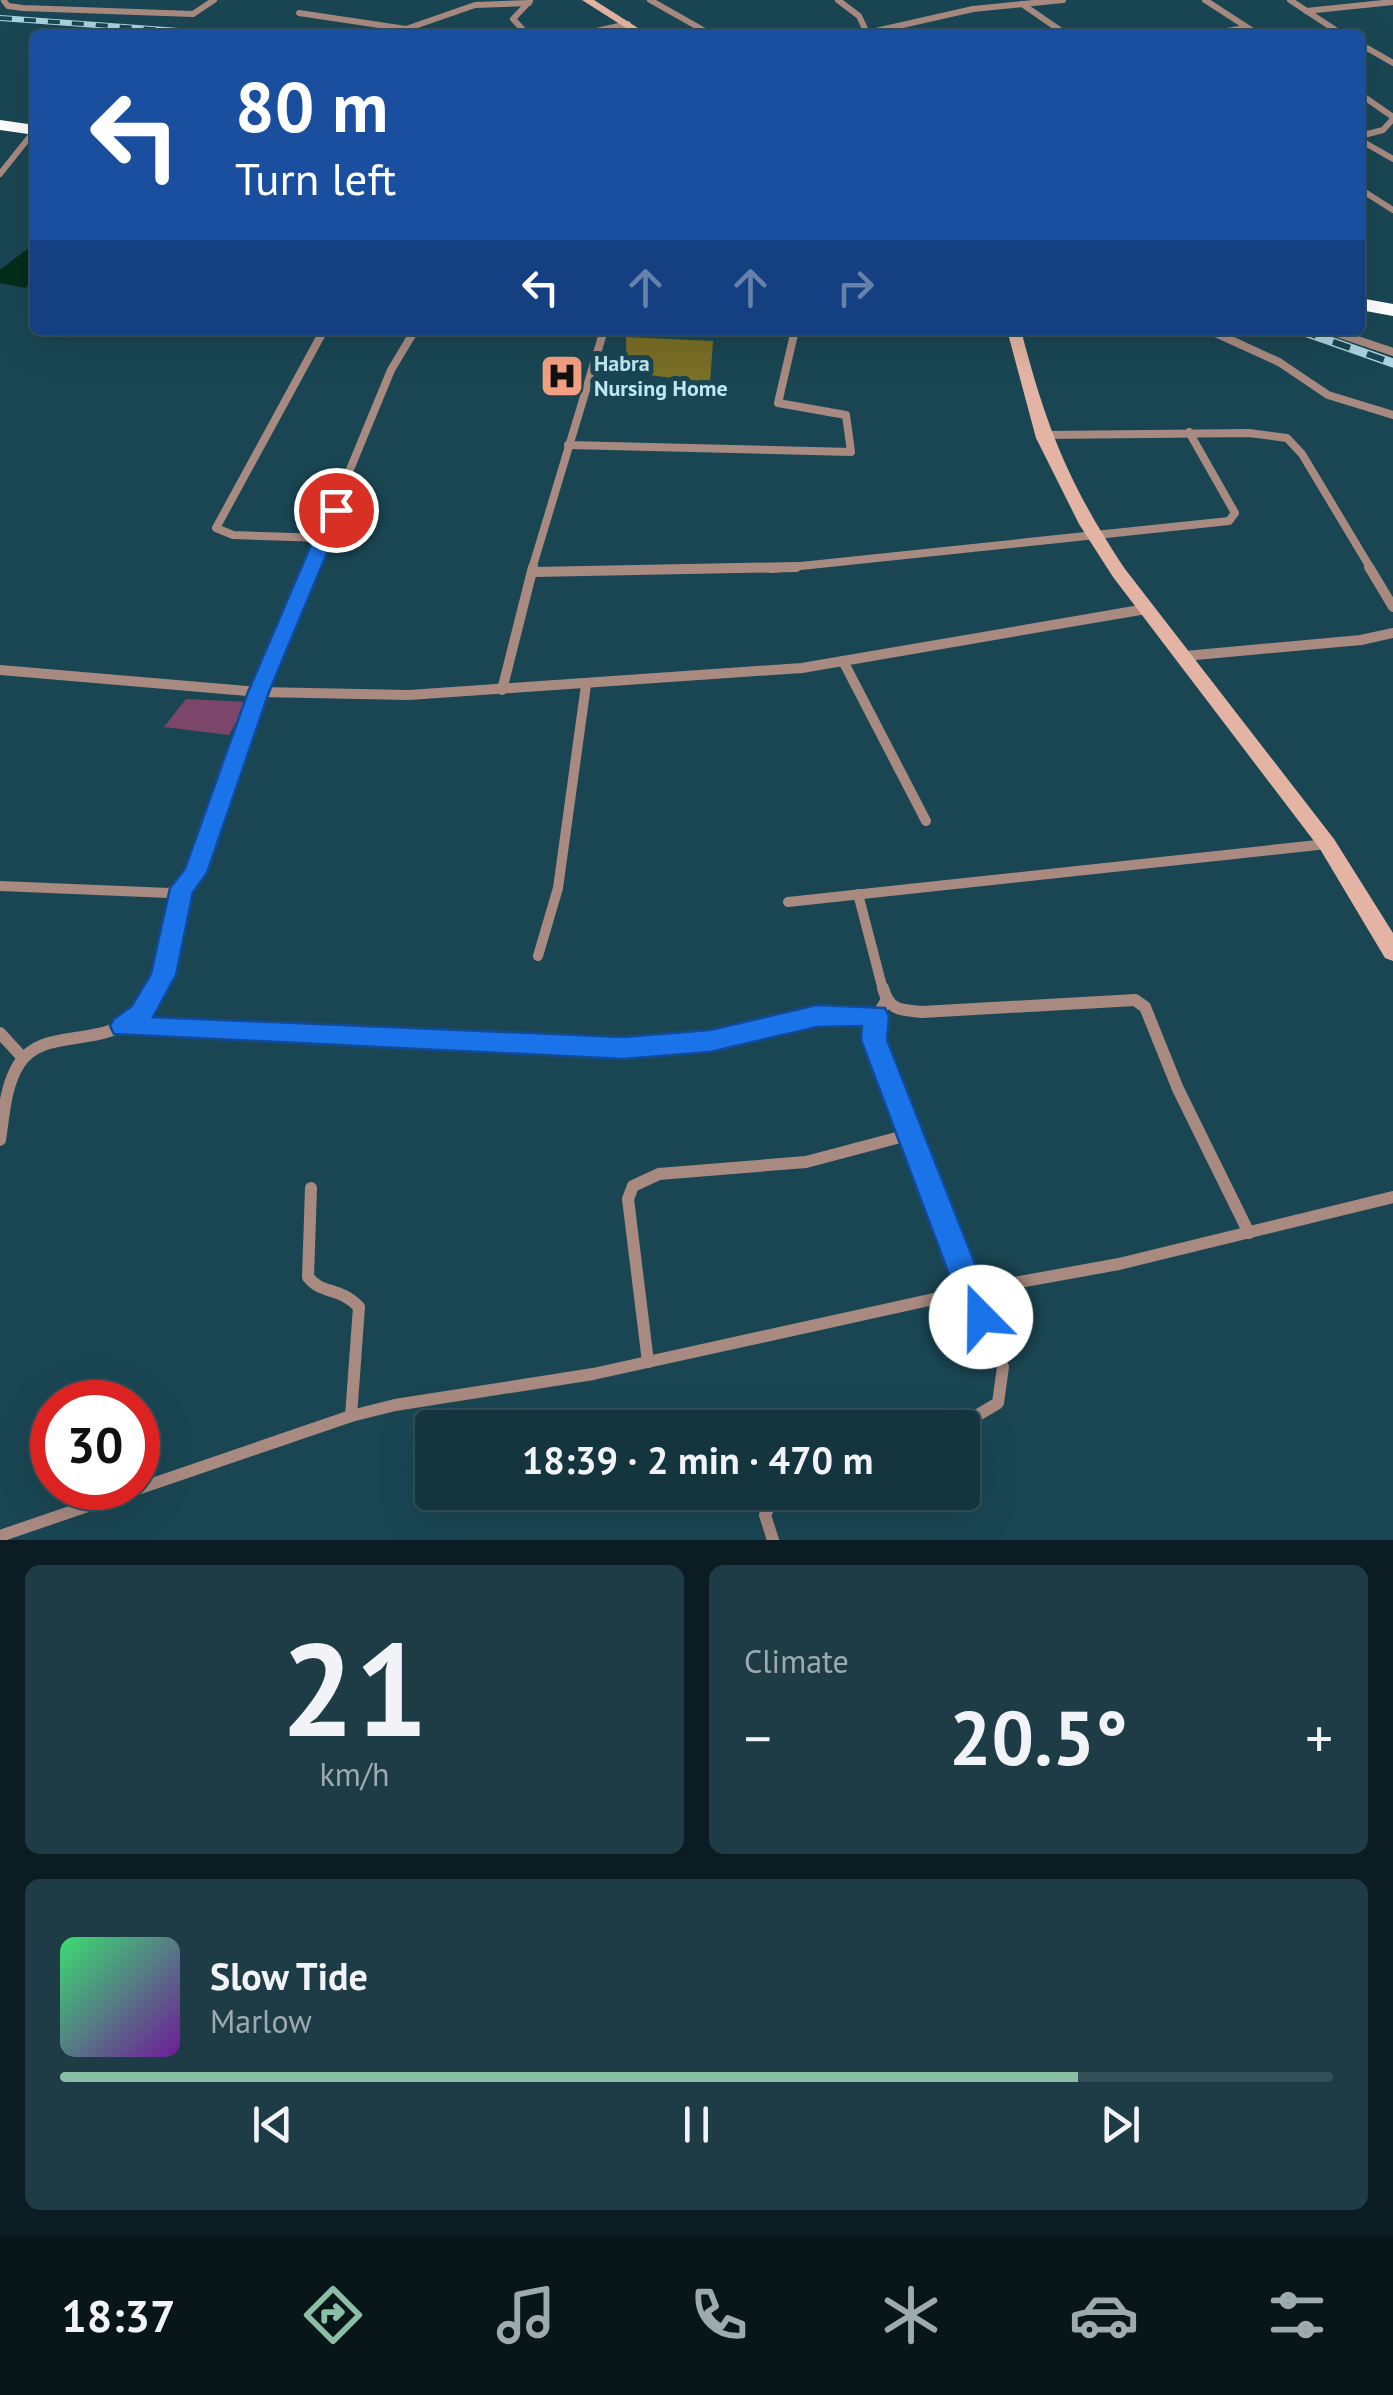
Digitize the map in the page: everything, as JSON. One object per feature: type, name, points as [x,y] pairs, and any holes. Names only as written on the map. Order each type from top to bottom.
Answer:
[{"type":"highway","points":[[0,125],[30,129]]},
{"type":"highway","points":[[1365,305],[1393,310]]},
{"type":"main road","points":[[587,0],[637,30]]},
{"type":"main road","points":[[1015,335],[1058,472],[1093,534],[1327,844],[1393,952]]},
{"type":"street","points":[[4,1],[24,8],[193,14],[214,0]]},
{"type":"street","points":[[650,0],[703,30]]},
{"type":"street","points":[[838,0],[859,16],[866,30]]},
{"type":"street","points":[[886,30],[973,10],[1063,0]]},
{"type":"street","points":[[1205,0],[1250,30]]},
{"type":"street","points":[[1290,0],[1336,30]]},
{"type":"street","points":[[299,13],[406,29],[485,2],[530,2]]},
{"type":"street","points":[[523,30],[512,20],[530,2]]},
{"type":"street","points":[[1306,11],[1393,2]]},
{"type":"street","points":[[1021,4],[1060,30]]},
{"type":"street","points":[[601,30],[628,24]]},
{"type":"street","points":[[1234,30],[1246,28]]},
{"type":"street","points":[[1365,47],[1393,63]]},
{"type":"street","points":[[1365,98],[1393,118],[1383,130],[1365,136]]},
{"type":"street","points":[[0,174],[30,136]]},
{"type":"street","points":[[1365,141],[1393,159]]},
{"type":"street","points":[[1365,192],[1393,210]]},
{"type":"street","points":[[321,335],[216,528],[233,534],[324,538]]},
{"type":"street","points":[[0,1140],[8,1098],[23,1058],[38,1048],[99,1037],[123,1026],[141,1014],[163,975],[182,888],[195,873],[258,692],[391,370],[412,335]]},
{"type":"street","points":[[502,690],[520,608],[602,335]]},
{"type":"street","points":[[568,445],[852,452],[846,415],[778,403],[794,335]]},
{"type":"street","points":[[1219,335],[1279,362],[1328,395],[1393,414]]},
{"type":"street","points":[[1343,335],[1393,352]]},
{"type":"street","points":[[533,572],[766,570],[1093,534],[1218,525],[1234,518],[1188,432]]},
{"type":"street","points":[[1045,435],[1270,434],[1295,444],[1393,606]]},
{"type":"street","points":[[0,670],[258,692],[408,695],[502,690],[783,670],[1146,609]]},
{"type":"street","points":[[1185,656],[1360,640],[1393,632]]},
{"type":"street","points":[[844,661],[926,821]]},
{"type":"street","points":[[538,956],[558,888],[586,685]]},
{"type":"street","points":[[788,902],[1327,844]]},
{"type":"street","points":[[0,886],[151,893],[182,888]]},
{"type":"street","points":[[858,894],[886,1001],[904,1012],[1136,1000],[1152,1015],[1178,1089],[1249,1232]]},
{"type":"street","points":[[886,1001],[876,1016],[874,1040],[908,1135],[1003,1368],[998,1403],[980,1414]]},
{"type":"street","points":[[123,1026],[623,1048],[710,1041],[817,1016],[876,1016]]},
{"type":"street","points":[[0,1033],[23,1058]]},
{"type":"street","points":[[648,1362],[628,1199],[633,1186],[658,1174],[806,1162],[908,1135]]},
{"type":"street","points":[[311,1188],[308,1281],[317,1289],[344,1291],[359,1307],[351,1416]]},
{"type":"street","points":[[0,1536],[351,1416],[648,1362],[970,1291],[1119,1264],[1393,1197]]},
{"type":"street","points":[[768,1510],[765,1515],[774,1540]]},
{"type":"shaded area","points":[[30,247],[30,284],[25,288],[0,283],[0,270]]},
{"type":"shaded area","points":[[186,699],[248,702],[229,735],[164,727]]},
{"type":"building","points":[[626,337],[713,341],[710,383],[627,372]]},
{"type":"railway","points":[[0,18],[165,30]]},
{"type":"railway","points":[[1313,335],[1393,363]]},
{"type":"place","name":"Habra Nursing Home","points":[[562,376]]},
{"type":"route","points":[[336,510],[258,692],[195,873],[182,888],[163,975],[141,1014],[123,1026],[623,1048],[710,1041],[817,1016],[876,1016],[872,1025],[874,1040],[981,1317]]}]
